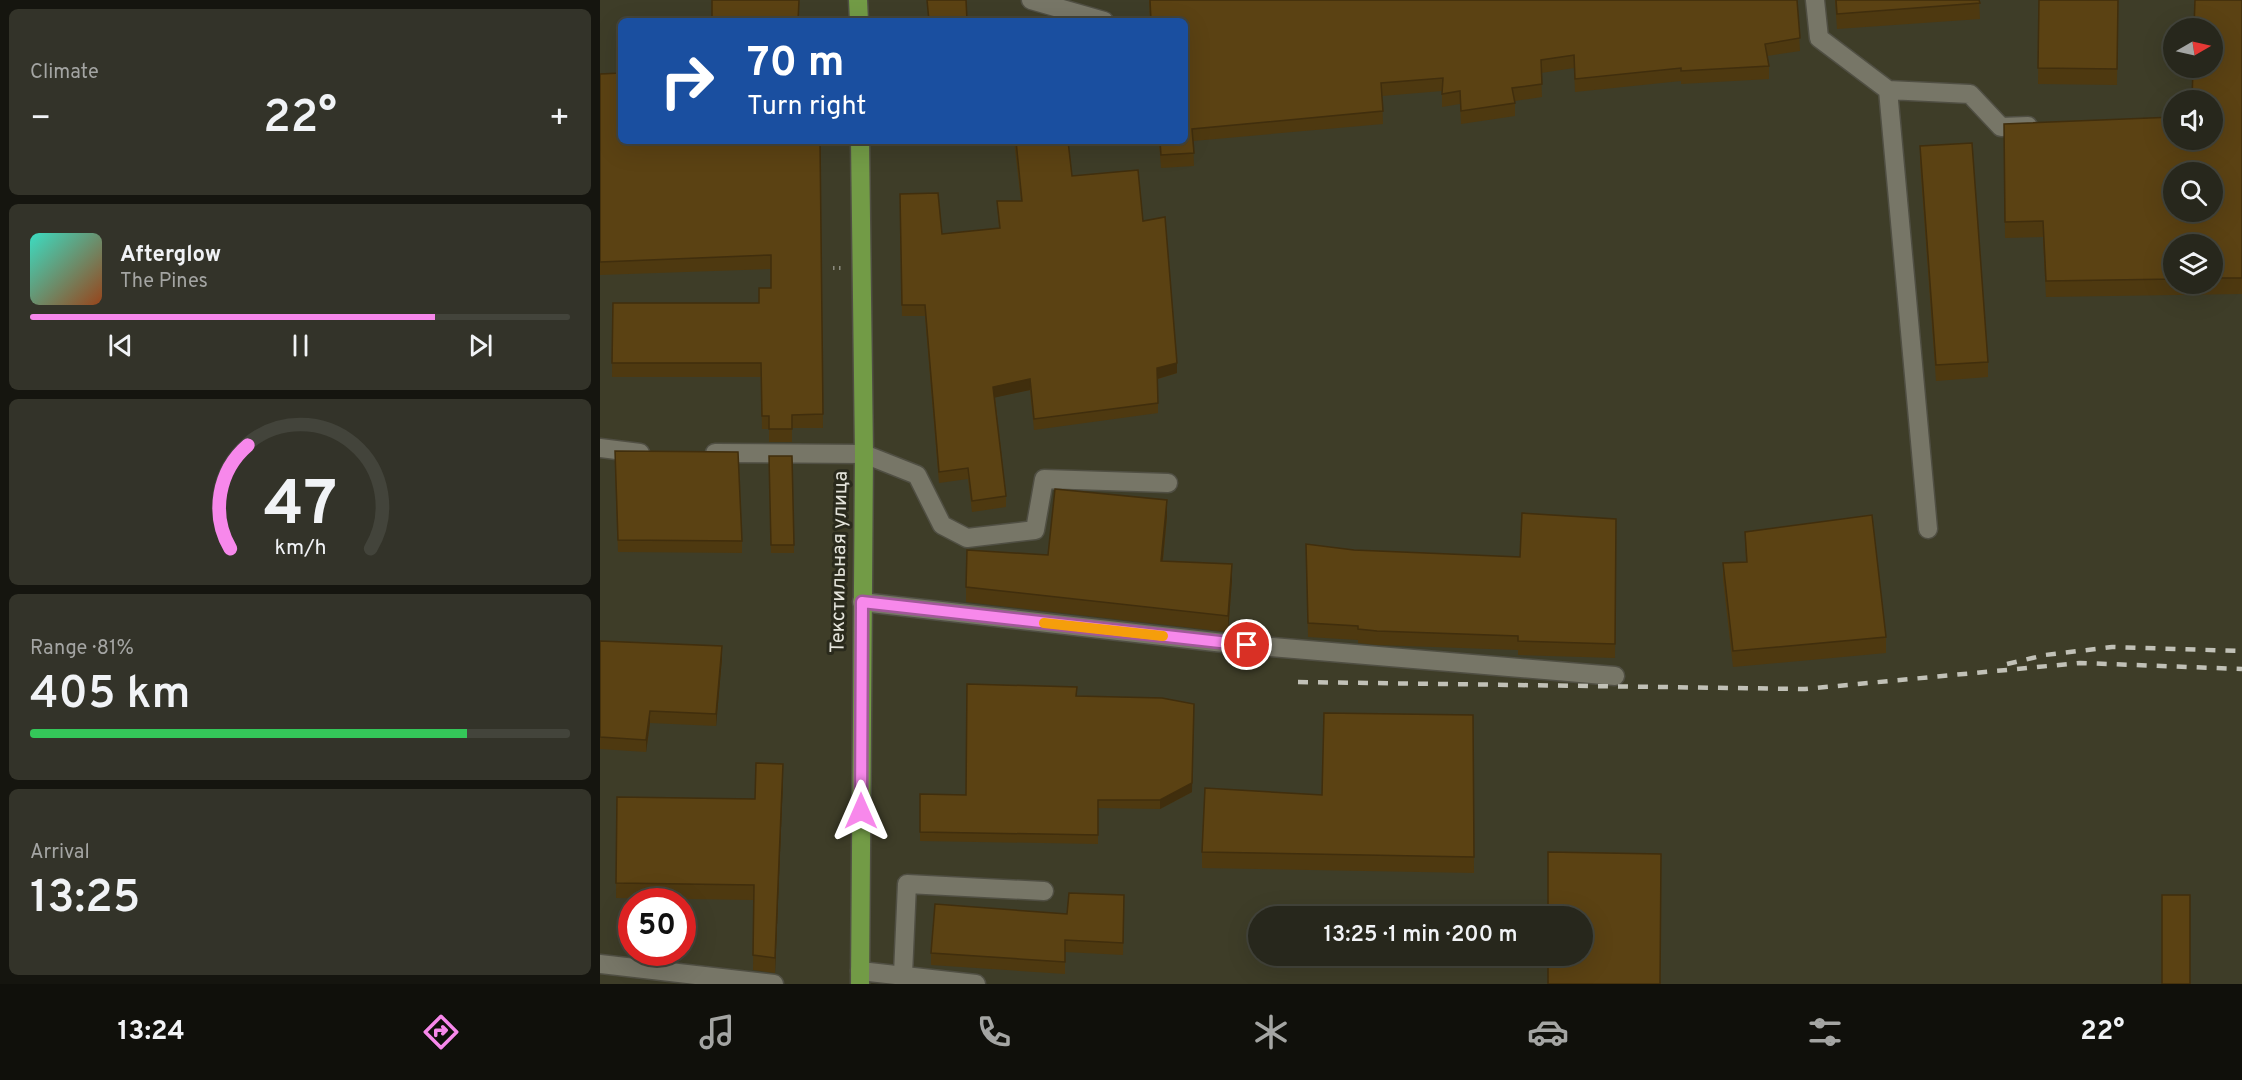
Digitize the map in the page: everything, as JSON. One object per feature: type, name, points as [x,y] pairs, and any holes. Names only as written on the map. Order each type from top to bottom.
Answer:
[{"type":"main road","points":[[858,0],[859,18]]},
{"type":"main road","name":"Текстильная улица","points":[[860,977],[864,454],[861,144]]},
{"type":"lane","points":[[1031,0],[1094,18]]},
{"type":"lane","points":[[1815,0],[1819,38],[1888,90],[1970,94],[2001,127],[2048,126]]},
{"type":"lane","points":[[1888,90],[1928,529]]},
{"type":"lane","points":[[600,448],[624,452],[658,453]]},
{"type":"lane","points":[[692,453],[864,454],[917,475],[942,525],[967,538],[1035,531],[1044,479],[1168,483]]},
{"type":"lane","points":[[862,602],[1224,643],[1615,676]]},
{"type":"lane","points":[[903,974],[908,884],[1044,891]]},
{"type":"lane","points":[[600,964],[774,984]]},
{"type":"lane","points":[[860,977],[903,974],[976,984]]},
{"type":"shaded area","points":[[600,0],[2242,0],[2242,984],[600,984]]},
{"type":"building","points":[[712,0],[799,0],[798,18],[712,18]]},
{"type":"building","points":[[927,0],[966,0],[967,18],[929,18]]},
{"type":"building","points":[[1150,0],[1797,0],[1800,38],[1765,44],[1769,66],[1681,71],[1681,68],[1575,79],[1574,55],[1541,60],[1542,84],[1512,88],[1515,103],[1461,111],[1460,91],[1442,94],[1443,78],[1381,83],[1383,111],[1192,129],[1194,153],[1161,155],[1160,144],[1188,144],[1188,18],[1151,18]]},
{"type":"building","points":[[1836,0],[1979,0],[1980,3],[1837,14]]},
{"type":"building","points":[[2039,0],[2118,0],[2117,69],[2038,68]]},
{"type":"building","points":[[2195,0],[2242,0],[2242,278],[2223,278],[2223,234],[2163,234],[2163,279],[2046,281],[2043,221],[2005,222],[2004,124],[2163,117],[2163,150],[2223,150],[2223,90],[2192,90],[2193,78],[2223,78],[2223,18],[2194,18]]},
{"type":"building","points":[[618,73],[618,144],[820,144],[823,414],[792,415],[792,429],[769,429],[769,416],[762,416],[761,363],[612,363],[613,303],[759,303],[759,288],[771,288],[771,255],[600,262],[600,74]]},
{"type":"building","points":[[1972,143],[1988,362],[1936,365],[1920,146]]},
{"type":"building","points":[[1016,144],[1068,144],[1072,176],[1138,170],[1143,221],[1165,217],[1177,363],[1157,368],[1158,403],[1034,419],[1030,379],[993,387],[1006,496],[972,501],[968,468],[939,472],[925,305],[902,305],[900,194],[938,193],[942,234],[1000,228],[997,201],[1022,201]]},
{"type":"building","points":[[615,451],[738,452],[742,541],[618,540]]},
{"type":"building","points":[[769,456],[792,456],[794,545],[771,545]]},
{"type":"building","points":[[1055,489],[1167,500],[1161,561],[1232,564],[1228,616],[966,587],[967,550],[1048,555]]},
{"type":"building","points":[[1522,513],[1616,519],[1615,644],[1518,641],[1518,636],[1377,631],[1358,629],[1358,626],[1308,623],[1306,544],[1354,550],[1520,557]]},
{"type":"building","points":[[1872,515],[1886,637],[1733,651],[1723,563],[1747,562],[1745,532]]},
{"type":"building","points":[[600,641],[722,646],[716,714],[650,711],[646,740],[600,737]]},
{"type":"building","points":[[967,684],[1077,687],[1076,696],[1162,698],[1194,704],[1192,783],[1160,800],[1098,800],[1098,835],[920,832],[920,794],[966,795]]},
{"type":"building","points":[[1324,713],[1473,715],[1474,857],[1202,852],[1205,788],[1322,795]]},
{"type":"building","points":[[756,763],[783,764],[775,958],[753,955],[754,885],[616,883],[617,797],[755,799]]},
{"type":"building","points":[[1548,852],[1661,854],[1660,984],[1548,984],[1548,966],[1593,966],[1593,906],[1548,906]]},
{"type":"building","points":[[1069,893],[1124,895],[1123,943],[1065,940],[1065,962],[931,953],[935,904],[1067,914]]},
{"type":"building","points":[[2162,895],[2190,895],[2190,984],[2162,984]]},
{"type":"railway","points":[[2007,664],[2045,655],[2112,647],[2242,651]]},
{"type":"railway","points":[[1298,682],[1805,689],[2080,663],[2242,669]]},
{"type":"slow traffic","points":[[1044,623],[1163,636]]},
{"type":"route","points":[[861,811],[862,602],[1247,645]]}]
